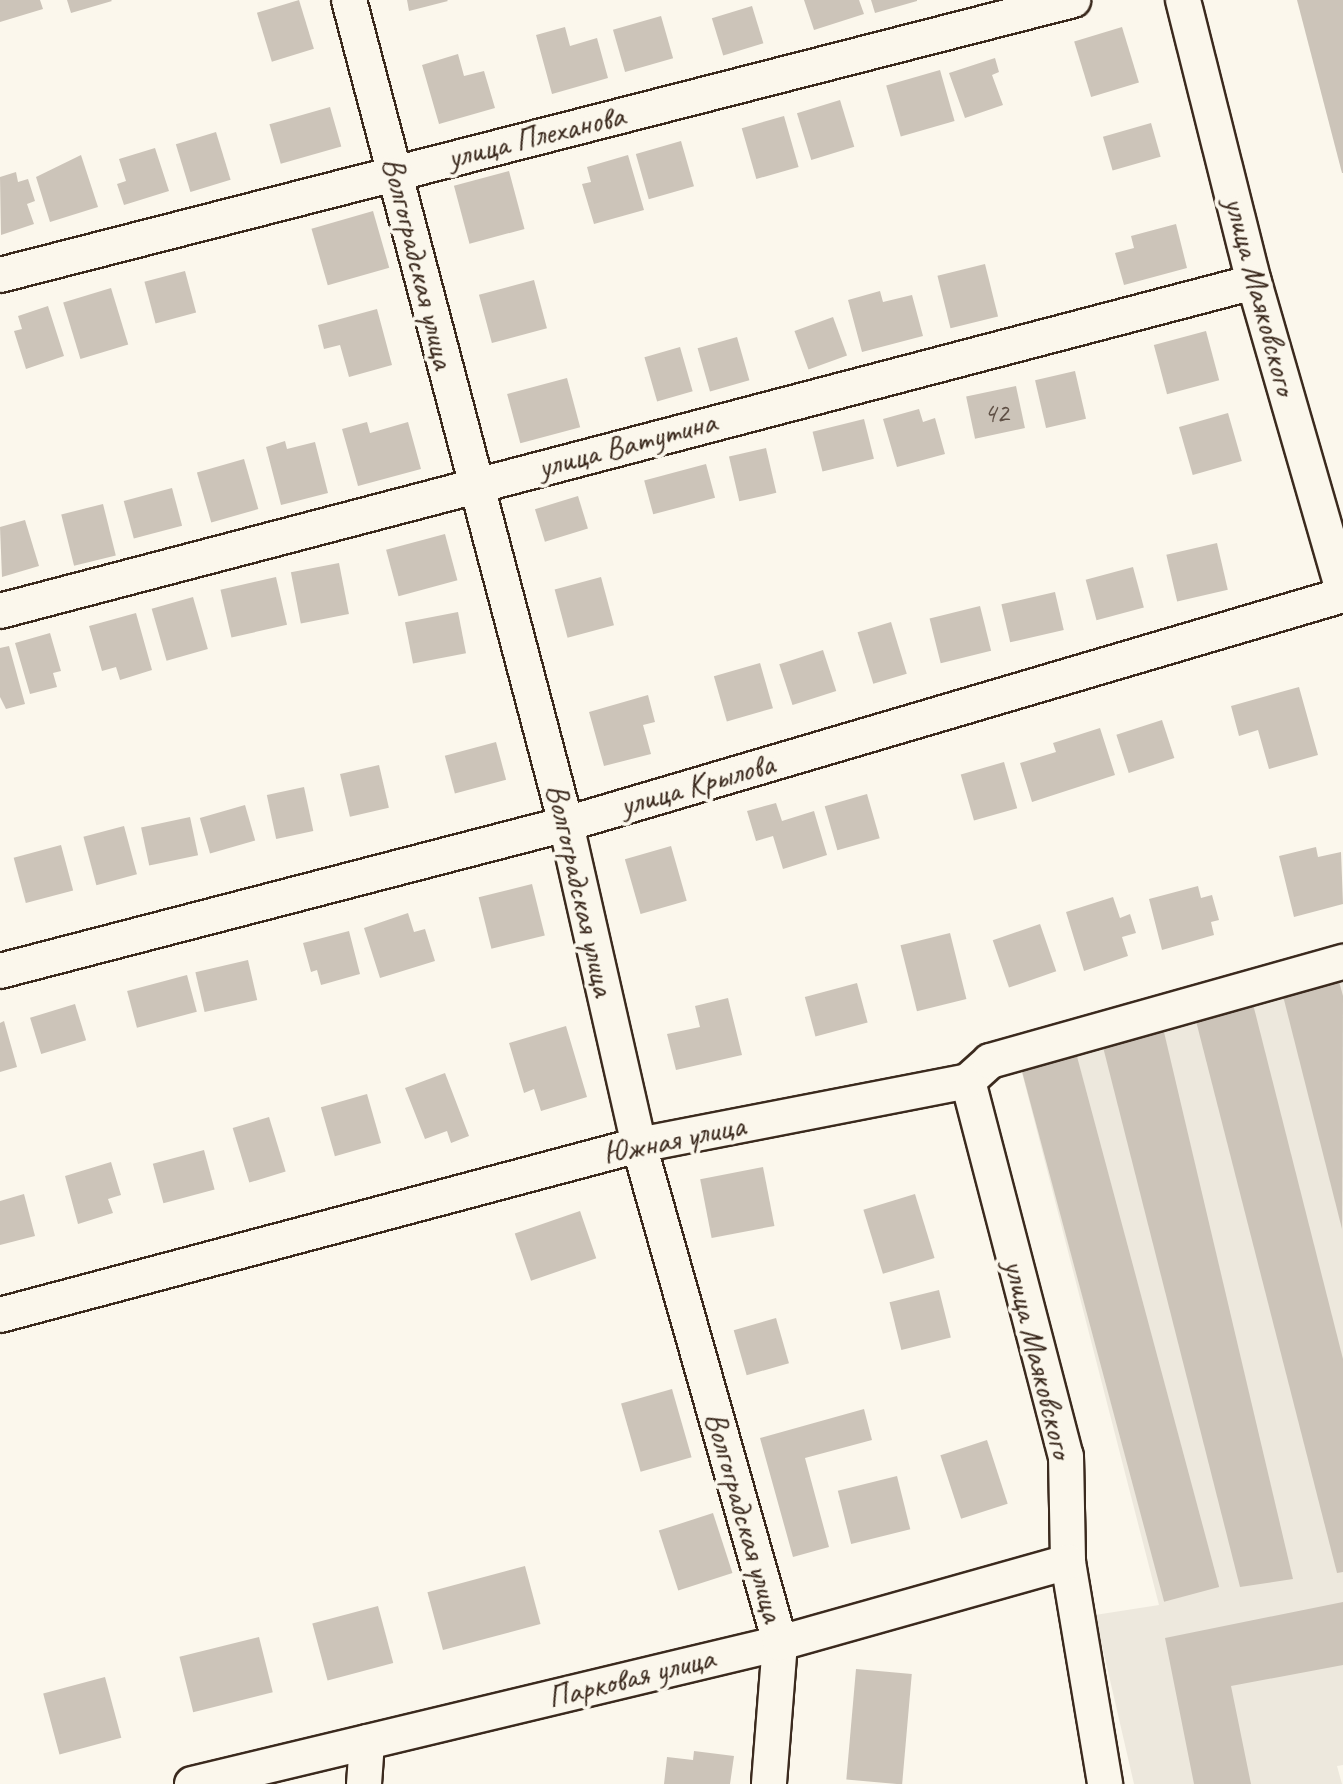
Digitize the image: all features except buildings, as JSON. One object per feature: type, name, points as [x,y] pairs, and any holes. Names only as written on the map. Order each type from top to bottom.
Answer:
[{"type":"street","name":"Волгоградская улица","points":[[349,0],[566,824],[639,1145],[780,1643],[769,1784]]},
{"type":"street","name":"улица Плеханова","points":[[0,275],[1073,0]]},
{"type":"street","name":"улица Маяковского","points":[[1183,0],[1254,282],[1343,593]]},
{"type":"street","name":"улица Ватутина","points":[[0,611],[1254,282]]},
{"type":"street","name":"улица Крылова","points":[[0,971],[566,824],[1343,593]]},
{"type":"street","name":"Южная улица","points":[[0,1315],[639,1145],[968,1081],[990,1061],[1343,962]]},
{"type":"street","name":"улица Маяковского","points":[[968,1081],[1066,1456],[1068,1562],[1105,1784]]},
{"type":"street","name":"Парковая улица","points":[[192,1784],[780,1643],[1068,1562]]},
{"type":"street","points":[[364,1784],[367,1742]]},
{"type":"shaded area","points":[[1343,980],[1343,1765],[1337,1766],[1342,1784],[1134,1784],[1095,1615],[1159,1605],[1019,1061]]}]
